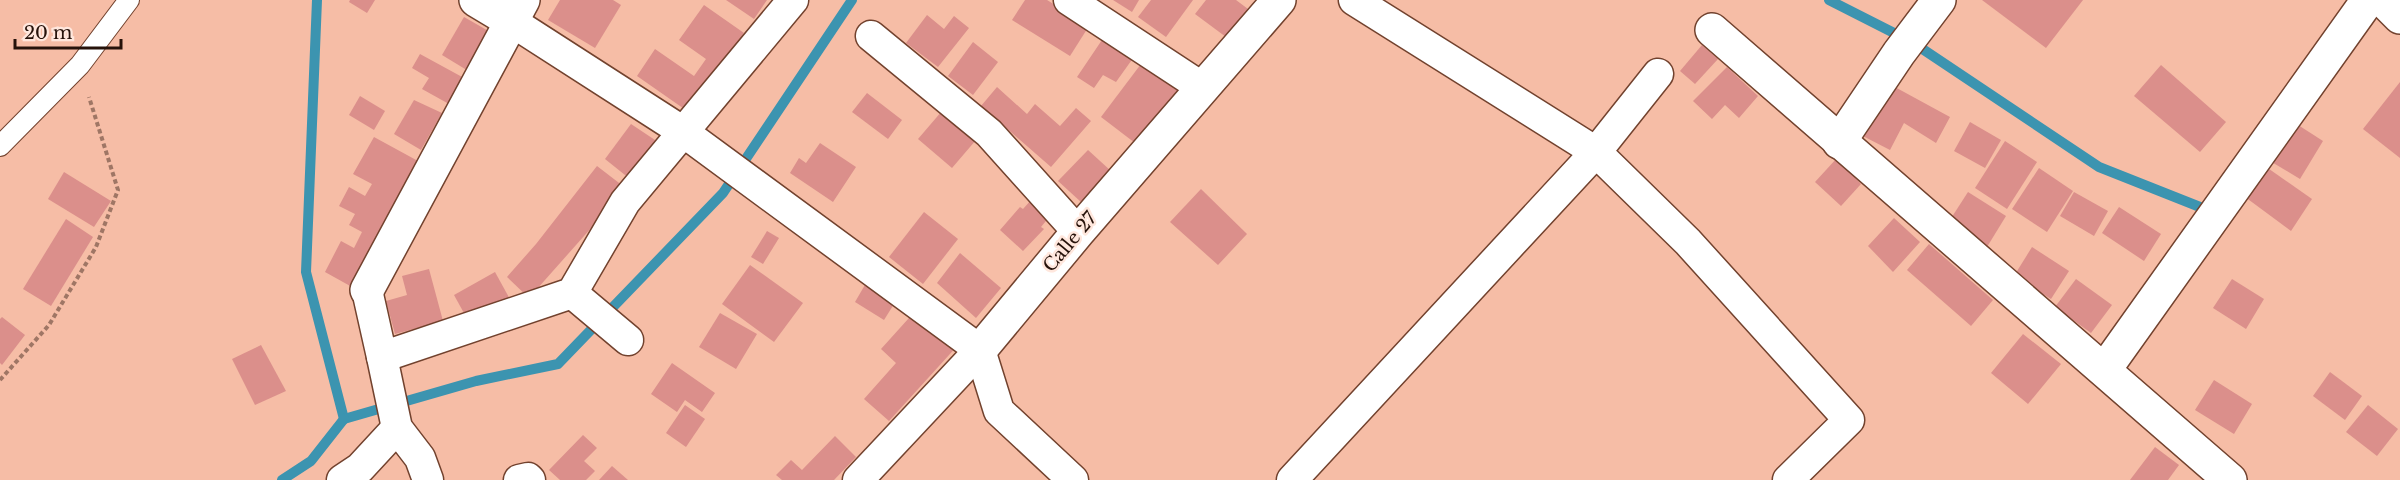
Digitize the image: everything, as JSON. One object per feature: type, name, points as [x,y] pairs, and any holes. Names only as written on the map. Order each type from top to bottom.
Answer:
[{"type":"street","points":[[476,0],[517,10],[788,207],[980,351],[999,411],[1073,480]]},
{"type":"street","points":[[382,357],[572,293],[625,202],[793,0]]},
{"type":"street","points":[[1069,0],[1203,88]]},
{"type":"street","name":"Calle 27","points":[[858,480],[980,351],[1078,232],[1279,0]]},
{"type":"street","points":[[1354,0],[1596,152],[1688,242],[1849,420],[1788,480]]},
{"type":"street","points":[[1839,142],[1899,53],[1939,0]]},
{"type":"street","points":[[2104,369],[2368,0]]},
{"type":"street","points":[[2383,0],[2400,17]]},
{"type":"street","points":[[428,480],[420,458],[397,428],[367,290],[517,10]]},
{"type":"street","points":[[1712,30],[2230,480]]},
{"type":"street","points":[[871,36],[988,133],[1078,232]]},
{"type":"street","points":[[1292,480],[1596,152],[1658,74]]},
{"type":"street","points":[[572,293],[628,340]]},
{"type":"street","points":[[342,480],[360,468],[397,428]]},
{"type":"street","points":[[519,480],[528,478],[530,480]]},
{"type":"lane","points":[[0,146],[80,64],[129,0]]},
{"type":"path","points":[[0,380],[49,325],[96,247],[118,190],[80,64]]},
{"type":"building","points":[[350,0],[375,0],[367,13],[349,2]]},
{"type":"building","points":[[560,0],[613,0],[621,5],[595,48],[548,20]]},
{"type":"building","points":[[726,0],[767,0],[754,19]]},
{"type":"building","points":[[1025,0],[1047,0],[1089,26],[1070,56],[1012,20]]},
{"type":"building","points":[[1113,0],[1139,0],[1132,12]]},
{"type":"building","points":[[1151,0],[1193,0],[1166,37],[1138,17]]},
{"type":"building","points":[[1206,0],[1236,0],[1248,9],[1226,37],[1195,14]]},
{"type":"building","points":[[1982,0],[2083,0],[2046,48]]},
{"type":"building","points":[[704,5],[744,33],[690,113],[637,76],[655,49],[694,76],[706,59],[679,40]]},
{"type":"building","points":[[927,15],[944,29],[954,16],[969,28],[938,67],[906,43]]},
{"type":"building","points":[[464,17],[492,33],[470,72],[442,55]]},
{"type":"building","points":[[1106,34],[1136,54],[1116,82],[1103,75],[1094,88],[1077,77]]},
{"type":"building","points":[[973,42],[998,62],[973,95],[948,76]]},
{"type":"building","points":[[1702,45],[1718,59],[1695,84],[1680,71]]},
{"type":"building","points":[[420,54],[464,78],[449,104],[422,89],[429,78],[412,68]]},
{"type":"building","points":[[1144,60],[1184,88],[1139,146],[1101,117]]},
{"type":"building","points":[[2161,65],[2226,122],[2200,152],[2134,96]]},
{"type":"building","points":[[1727,67],[1758,96],[1739,118],[1725,105],[1712,119],[1693,101]]},
{"type":"building","points":[[2400,82],[2400,158],[2363,129]]},
{"type":"building","points":[[1893,86],[1950,117],[1936,143],[1904,123],[1890,150],[1859,134]]},
{"type":"building","points":[[997,87],[1027,114],[1035,104],[1060,126],[1076,108],[1091,121],[1051,167],[981,106]]},
{"type":"building","points":[[867,93],[902,120],[888,139],[852,112]]},
{"type":"building","points":[[360,96],[385,111],[374,130],[349,115]]},
{"type":"building","points":[[414,100],[442,113],[421,150],[394,134]]},
{"type":"building","points":[[942,111],[976,140],[952,168],[918,139]]},
{"type":"building","points":[[1970,122],[2001,140],[1985,168],[1954,151]]},
{"type":"building","points":[[2295,123],[2323,141],[2300,179],[2270,161]]},
{"type":"building","points":[[631,124],[658,142],[630,179],[605,159]]},
{"type":"building","points":[[374,137],[418,161],[352,287],[325,272],[341,241],[354,248],[362,232],[349,225],[355,214],[339,206],[349,187],[365,196],[372,184],[353,174]]},
{"type":"building","points":[[2005,141],[2037,162],[2007,209],[1975,188]]},
{"type":"building","points":[[820,143],[856,167],[833,202],[790,173],[799,158],[806,163]]},
{"type":"building","points":[[1088,150],[1111,171],[1081,202],[1058,181]]},
{"type":"building","points":[[1837,158],[1861,184],[1841,206],[1815,182]]},
{"type":"building","points":[[2262,164],[2312,199],[2291,231],[2241,194]]},
{"type":"building","points":[[597,166],[623,186],[592,227],[529,298],[507,277]]},
{"type":"building","points":[[2039,168],[2073,191],[2047,232],[2012,209]]},
{"type":"building","points":[[64,172],[111,201],[94,227],[48,199]]},
{"type":"building","points":[[1201,189],[1247,234],[1218,265],[1170,222]]},
{"type":"building","points":[[1968,192],[2006,216],[1987,247],[1948,223]]},
{"type":"building","points":[[2074,192],[2108,211],[2094,236],[2060,216]]},
{"type":"building","points":[[1032,199],[1050,216],[1041,227],[1044,229],[1023,251],[1000,230],[1020,207],[1023,209]]},
{"type":"building","points":[[2119,207],[2161,234],[2144,261],[2102,233]]},
{"type":"building","points":[[924,212],[958,239],[923,284],[889,257]]},
{"type":"building","points":[[1894,218],[1920,242],[1893,272],[1868,246]]},
{"type":"building","points":[[66,219],[93,237],[51,306],[23,289]]},
{"type":"building","points":[[767,231],[779,238],[763,264],[751,257]]},
{"type":"building","points":[[1929,244],[1993,300],[1971,326],[1907,270]]},
{"type":"building","points":[[2032,247],[2069,271],[2051,299],[2014,276]]},
{"type":"building","points":[[960,253],[1001,288],[976,318],[937,283]]},
{"type":"building","points":[[750,265],[803,303],[774,342],[722,304]]},
{"type":"building","points":[[429,269],[443,321],[395,334],[386,301],[407,295],[402,276]]},
{"type":"building","points":[[495,272],[511,301],[470,324],[454,295]]},
{"type":"building","points":[[869,278],[899,296],[884,320],[855,302]]},
{"type":"building","points":[[2076,279],[2112,305],[2091,333],[2055,307]]},
{"type":"building","points":[[2232,279],[2264,299],[2246,329],[2213,308]]},
{"type":"building","points":[[918,308],[959,344],[889,421],[864,399],[896,363],[881,349]]},
{"type":"building","points":[[720,313],[757,334],[736,369],[699,347]]},
{"type":"building","points":[[2,317],[25,335],[2,365],[0,363],[0,319]]},
{"type":"building","points":[[2023,334],[2061,364],[2028,404],[1991,373]]},
{"type":"building","points":[[261,345],[286,391],[255,405],[232,359]]},
{"type":"building","points":[[672,363],[715,393],[702,412],[685,400],[677,412],[651,394]]},
{"type":"building","points":[[2330,372],[2362,396],[2345,420],[2313,396]]},
{"type":"building","points":[[2214,380],[2252,404],[2234,434],[2195,410]]},
{"type":"building","points":[[685,405],[705,419],[686,447],[666,433]]},
{"type":"building","points":[[2368,405],[2398,429],[2377,456],[2346,432]]},
{"type":"building","points":[[583,435],[597,448],[584,461],[595,471],[586,480],[560,480],[549,470]]},
{"type":"building","points":[[835,436],[856,457],[834,480],[782,480],[776,475],[791,460],[802,470]]},
{"type":"building","points":[[2155,447],[2179,465],[2168,480],[2130,480]]},
{"type":"building","points":[[612,466],[628,480],[599,480]]},
{"type":"waterway","points":[[317,0],[306,272],[344,419]]},
{"type":"waterway","points":[[344,419],[476,381],[558,364],[723,193],[852,0]]},
{"type":"waterway","points":[[1829,0],[1896,34]]},
{"type":"waterway","points":[[1915,44],[2099,167],[2200,207]]},
{"type":"waterway","points":[[282,480],[311,461],[344,419]]}]
